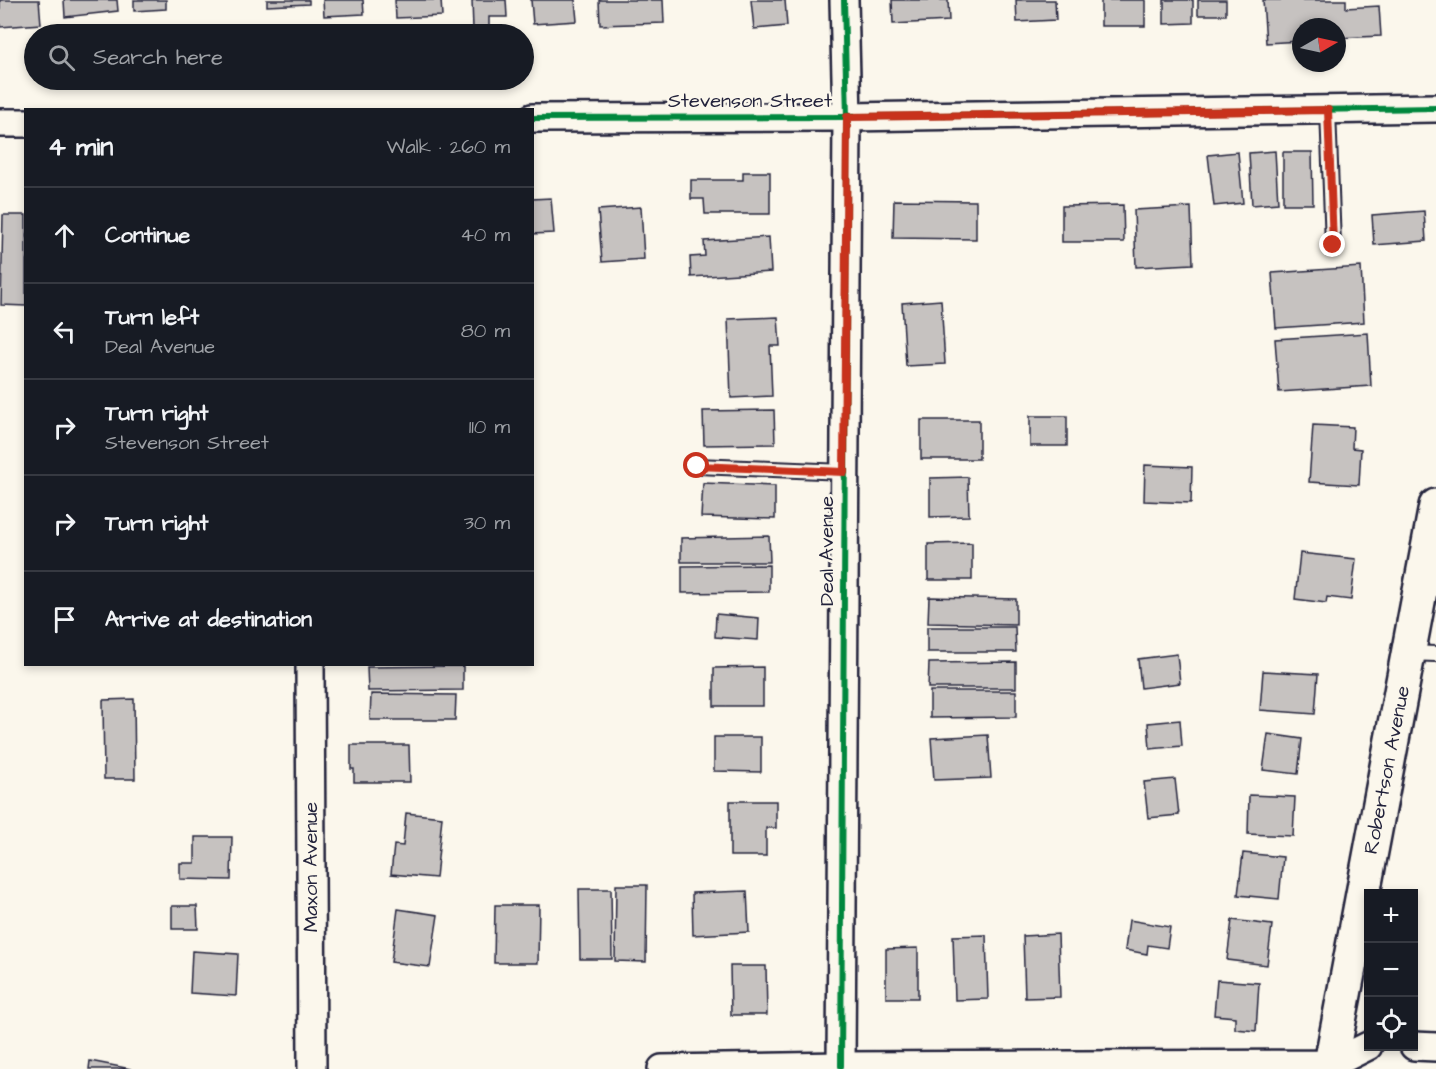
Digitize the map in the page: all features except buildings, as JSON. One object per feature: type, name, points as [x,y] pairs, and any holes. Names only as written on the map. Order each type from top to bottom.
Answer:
[{"type":"street","name":"Deal Avenue","points":[[841,1066],[847,117],[844,0]]},
{"type":"street","name":"Stevenson Street","points":[[534,118],[847,117],[1436,108]]},
{"type":"street","points":[[0,123],[24,123]]},
{"type":"street","name":"Robertson Avenue","points":[[1331,1066],[1422,653],[1436,506]]},
{"type":"street","name":"Maxon Avenue","points":[[310,666],[312,1069]]},
{"type":"street","points":[[1418,1046],[1436,1047]]},
{"type":"street","points":[[662,1069],[841,1066],[1331,1066],[1364,1048]]},
{"type":"lane","points":[[1328,110],[1333,245]]},
{"type":"lane","points":[[697,466],[844,472]]},
{"type":"cycle path","points":[[841,1066],[847,117],[844,0]]},
{"type":"cycle path","points":[[534,118],[847,117],[1436,108]]},
{"type":"route","points":[[697,466],[844,472],[847,117],[1328,110],[1333,245]]}]
